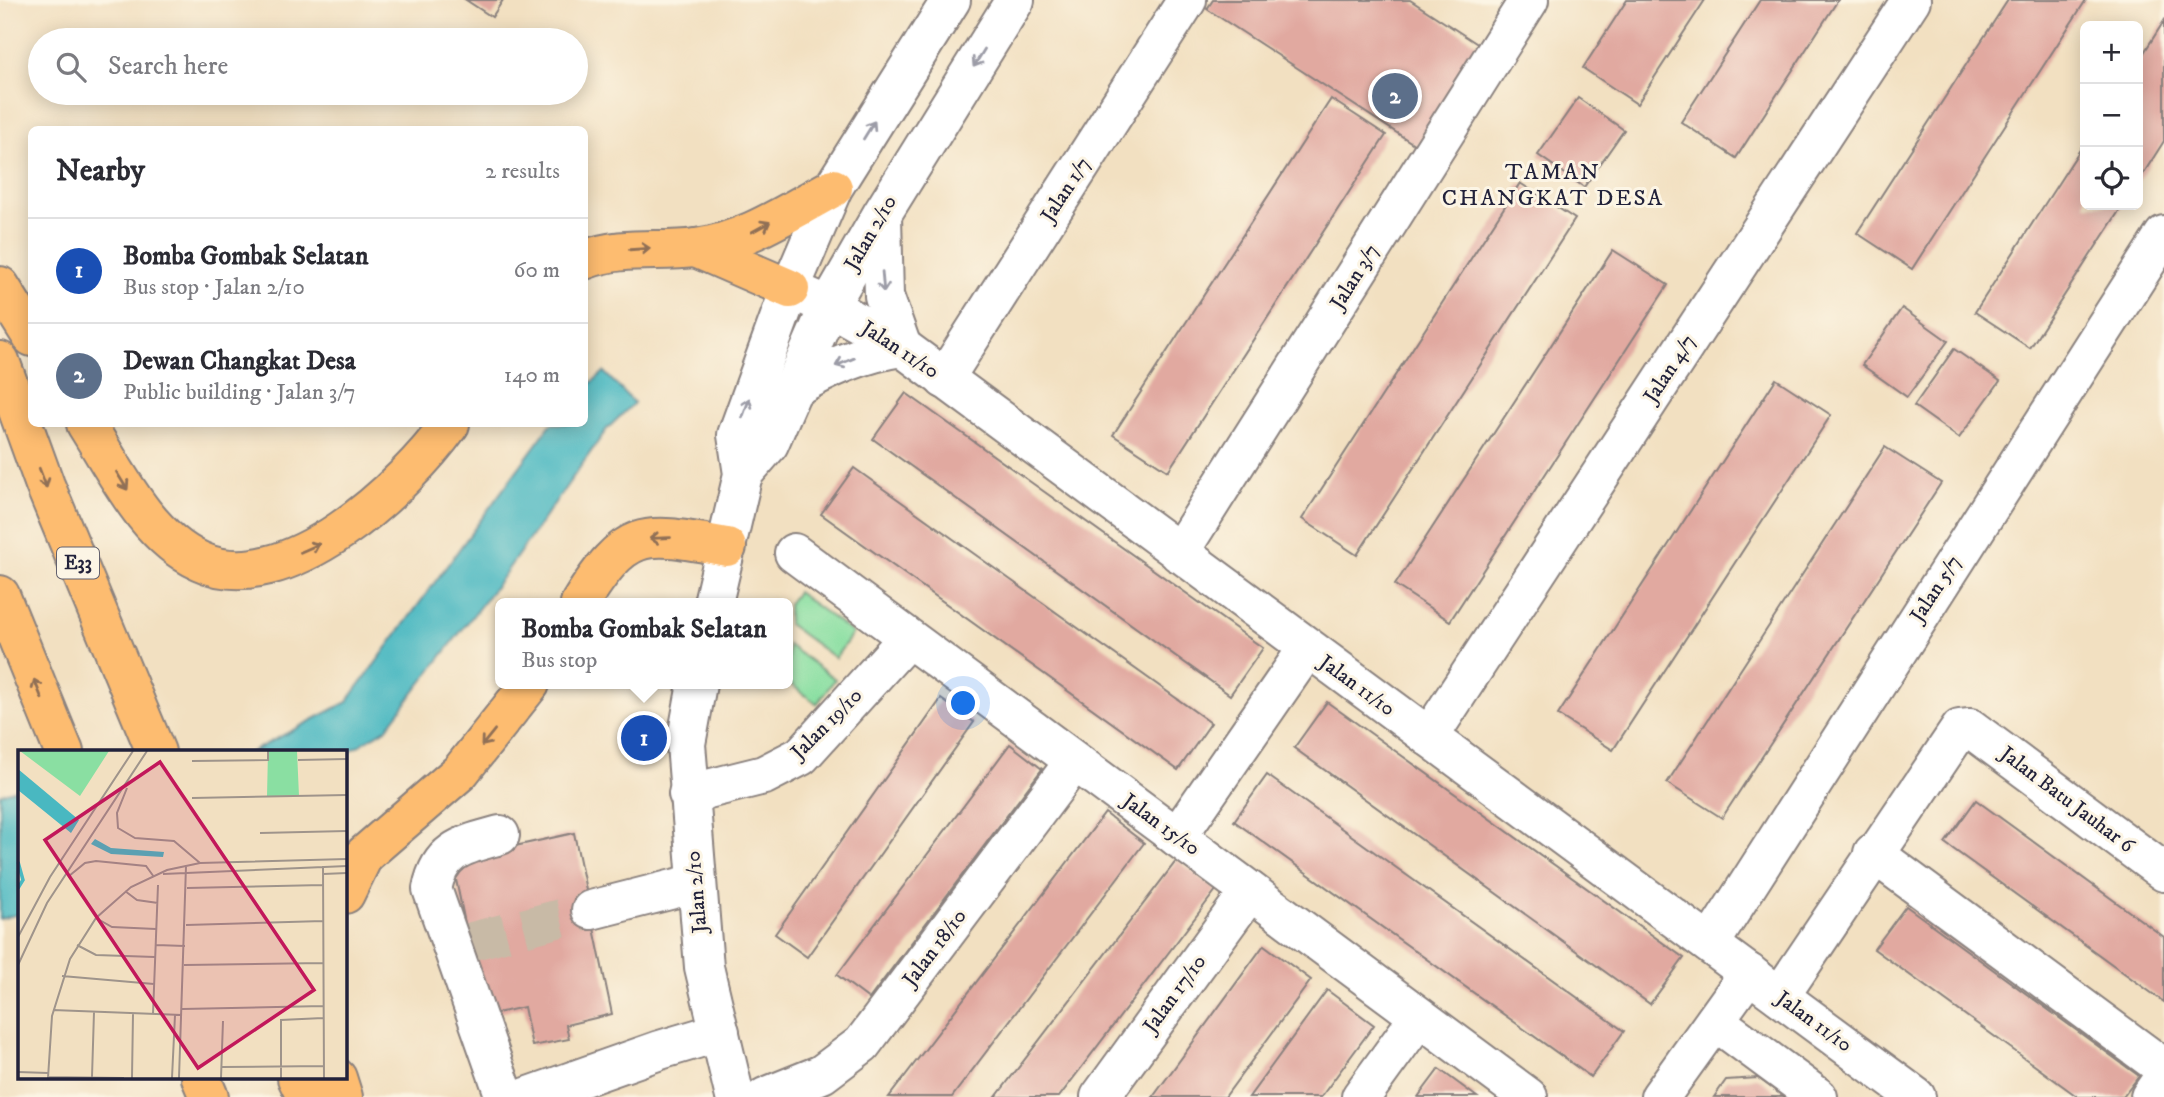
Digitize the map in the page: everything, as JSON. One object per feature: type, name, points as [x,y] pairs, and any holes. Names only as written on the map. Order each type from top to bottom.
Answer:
[{"type":"highway","points":[[588,258],[607,251],[696,248],[747,234],[833,188]]},
{"type":"highway","points":[[696,248],[790,289]]},
{"type":"highway","points":[[0,286],[28,331]]},
{"type":"highway","name":"E33","points":[[0,361],[45,485],[155,750]]},
{"type":"highway","points":[[88,427],[138,508],[171,541],[200,561],[221,567],[246,568],[281,561],[332,538],[403,480],[432,450],[448,427]]},
{"type":"highway","points":[[583,598],[603,566],[639,539],[669,537],[727,547]]},
{"type":"highway","points":[[0,595],[63,750]]},
{"type":"highway","points":[[346,892],[364,855],[460,772],[526,689]]},
{"type":"highway","points":[[202,1080],[209,1097]]},
{"type":"highway","points":[[298,1080],[306,1097]]},
{"type":"highway","points":[[338,1080],[343,1097]]},
{"type":"street","name":"Jalan 2/10","points":[[714,598],[743,474],[737,435],[790,289],[833,188],[951,0]]},
{"type":"street","name":"Jalan 2/10","points":[[743,474],[769,444],[829,306],[882,214],[1016,0]]},
{"type":"street","name":"Jalan 1/7","points":[[944,379],[1188,0]]},
{"type":"street","name":"Jalan 3/7","points":[[1179,553],[1529,0]]},
{"type":"street","name":"Jalan 4/7","points":[[1429,737],[1911,0]]},
{"type":"street","points":[[792,389],[847,361],[902,347],[884,296],[882,214]]},
{"type":"street","name":"Jalan 5/7","points":[[1710,944],[2164,235]]},
{"type":"street","name":"Jalan 11/10","points":[[790,289],[829,306],[902,347],[1916,1097]]},
{"type":"street","name":"Jalan 15/10","points":[[794,554],[1528,1097]]},
{"type":"street","name":"Jalan 19/10","points":[[688,794],[764,775],[801,756],[908,638]]},
{"type":"street","points":[[1177,837],[1307,649]]},
{"type":"street","name":"Jalan 2/10","points":[[695,689],[686,744],[704,967],[735,1097]]},
{"type":"street","name":"Jalan Batu Jauhar 6","points":[[1873,853],[1951,738],[1960,729],[1970,728],[2164,872]]},
{"type":"street","name":"Jalan 18/10","points":[[765,1097],[822,1073],[862,1044],[1074,762]]},
{"type":"street","points":[[500,835],[455,848],[435,870],[432,889],[460,945],[505,1097]]},
{"type":"street","points":[[1780,996],[1873,853],[2164,1068]]},
{"type":"street","points":[[591,911],[697,883]]},
{"type":"street","name":"Jalan 17/10","points":[[1100,1097],[1250,891]]},
{"type":"street","points":[[1660,1097],[1749,973]]},
{"type":"street","points":[[1361,1097],[1419,1017]]},
{"type":"street","points":[[1715,1021],[1818,1097]]},
{"type":"street","points":[[527,1097],[720,1032]]},
{"type":"street","points":[[2150,1097],[2164,1077]]},
{"type":"green space","points":[[797,592],[853,633],[835,658],[793,628],[792,598]]},
{"type":"green space","points":[[793,649],[835,679],[817,704],[793,686]]},
{"type":"water","points":[[604,372],[634,403],[607,429],[501,579],[386,729],[346,753],[346,750],[255,750],[347,702],[549,427],[588,427],[588,385]]},
{"type":"water","points":[[18,788],[18,914],[0,919],[0,794]]},
{"type":"building","points":[[466,0],[503,0],[492,17]]},
{"type":"building","points":[[1213,0],[1410,0],[1482,47],[1417,146],[1207,9]]},
{"type":"building","points":[[1627,0],[1705,0],[1637,104],[1583,68]]},
{"type":"building","points":[[1760,0],[1838,0],[1736,158],[1681,122]]},
{"type":"building","points":[[2008,0],[2086,0],[1912,269],[1857,233]]},
{"type":"building","points":[[2164,21],[2164,141],[2143,174],[2143,84],[2143,54]]},
{"type":"building","points":[[1578,98],[1624,130],[1584,187],[1538,155]]},
{"type":"building","points":[[1331,99],[1386,135],[1168,471],[1113,435]]},
{"type":"building","points":[[2080,150],[2080,210],[2120,210],[2030,348],[1975,312]]},
{"type":"building","points":[[1520,183],[1575,219],[1357,555],[1302,519]]},
{"type":"building","points":[[1613,250],[1668,285],[1450,621],[1395,585]]},
{"type":"building","points":[[1902,308],[1948,341],[1907,397],[1862,365]]},
{"type":"building","points":[[1954,349],[2000,381],[1959,438],[1914,406]]},
{"type":"building","points":[[1776,379],[1831,415],[1613,750],[1558,715]]},
{"type":"building","points":[[906,393],[1263,648],[1230,695],[873,439]]},
{"type":"building","points":[[1885,447],[1941,483],[1722,818],[1667,783]]},
{"type":"building","points":[[854,468],[1211,723],[1178,770],[821,514]]},
{"type":"building","points":[[941,699],[974,722],[807,957],[775,934]]},
{"type":"building","points":[[1327,702],[1684,958],[1650,1004],[1294,748]]},
{"type":"building","points":[[1010,744],[1042,769],[869,999],[837,975]]},
{"type":"building","points":[[1267,775],[1624,1031],[1591,1077],[1234,821]]},
{"type":"building","points":[[1976,800],[2164,937],[2164,1002],[1945,843]]},
{"type":"building","points":[[1105,813],[1144,843],[952,1097],[889,1097]]},
{"type":"building","points":[[574,833],[612,1014],[566,1025],[569,1039],[532,1046],[524,1007],[484,1016],[452,860]]},
{"type":"building","points":[[1177,860],[1216,890],[1059,1097],[996,1097]]},
{"type":"building","points":[[1906,906],[2139,1076],[2123,1097],[2078,1097],[1874,949]]},
{"type":"building","points":[[1264,945],[1311,980],[1225,1097],[1153,1097]]},
{"type":"building","points":[[1327,990],[1374,1025],[1321,1097],[1249,1097]]},
{"type":"building","points":[[1439,1069],[1477,1097],[1418,1097]]},
{"type":"building","points":[[1758,1078],[1784,1097],[1714,1097],[1726,1080]]},
{"type":"tunnel","points":[[469,942],[591,910]]},
{"type":"place","name":"Dewan Changkat Desa","points":[[1395,96]]},
{"type":"place","name":"Bomba Gombak Selatan","points":[[644,738]]},
{"type":"district","name":"TAMAN CHANGKAT DESA","points":[[1553,185]]}]
